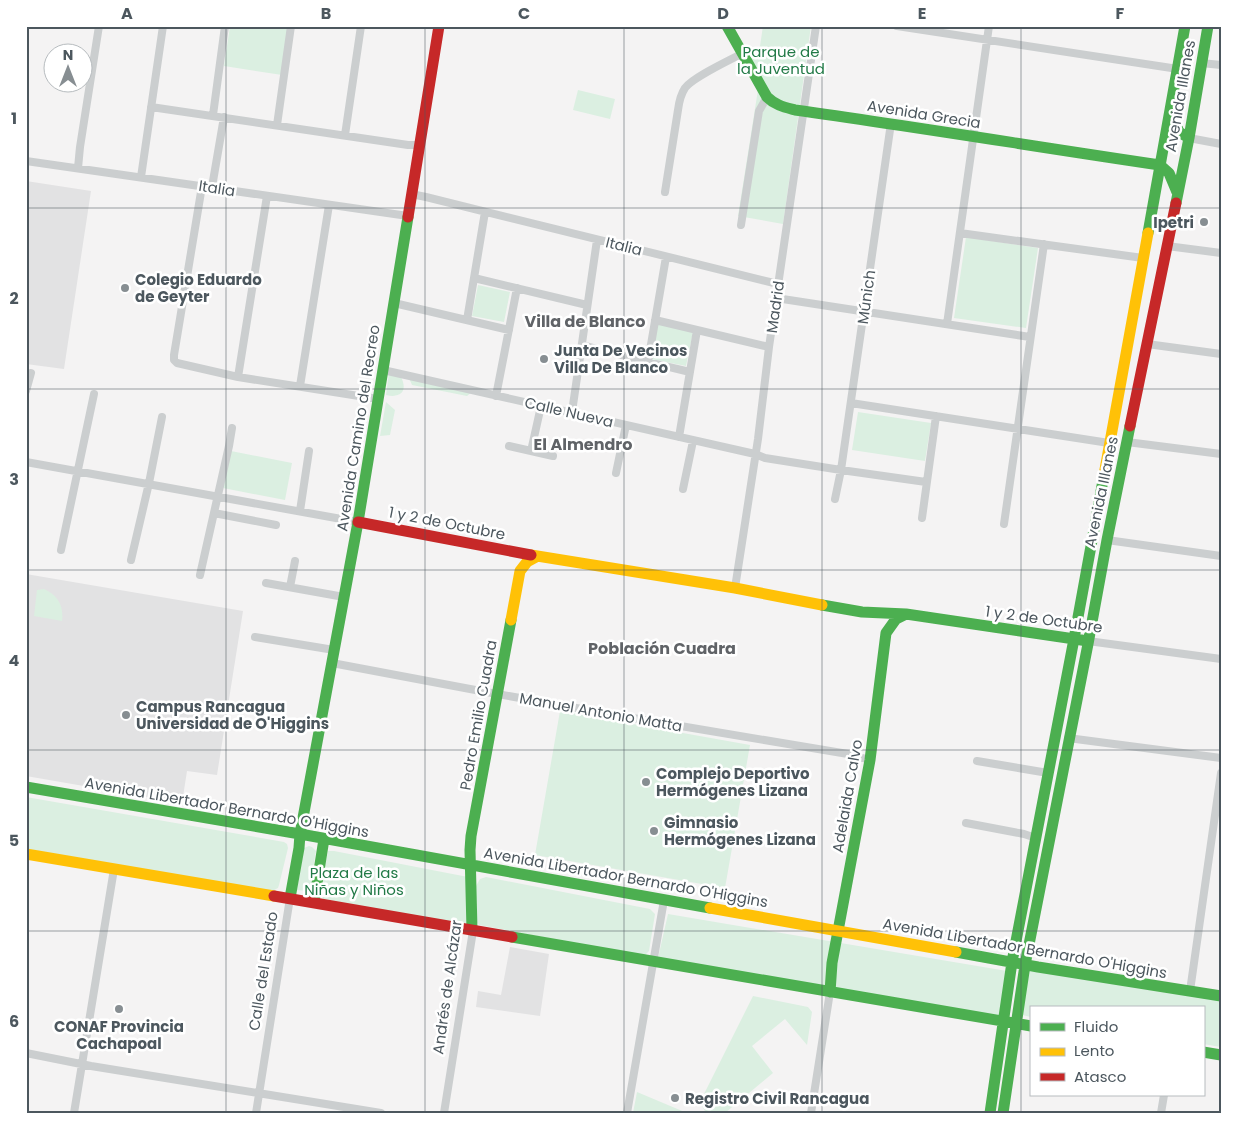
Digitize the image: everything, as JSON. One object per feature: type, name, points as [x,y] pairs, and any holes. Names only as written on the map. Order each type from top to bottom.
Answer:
[{"type":"main road","name":"Avenida Camino del Recreo","points":[[300,834],[358,522],[440,26]]},
{"type":"main road","points":[[727,26],[767,97]]},
{"type":"main road","name":"Avenida Illanes","points":[[990,1113],[1012,962],[1074,639],[1185,26]]},
{"type":"main road","name":"Avenida Illanes","points":[[1003,1113],[1025,964],[1106,540],[1189,138],[1208,26]]},
{"type":"main road","points":[[1178,69],[1191,71],[1199,75]]},
{"type":"main road","name":"Avenida Grecia","points":[[767,97],[780,106],[803,111],[891,123],[1160,166]]},
{"type":"main road","points":[[1170,109],[1179,132],[1189,138]]},
{"type":"main road","points":[[1160,166],[1169,172],[1178,194]]},
{"type":"main road","points":[[1149,227],[1162,232],[1171,229]]},
{"type":"main road","name":"1 y 2 de Octubre","points":[[358,522],[538,556],[735,588],[862,612],[906,614],[1088,641]]},
{"type":"main road","points":[[508,550],[515,558],[520,571]]},
{"type":"main road","points":[[520,571],[527,562],[538,556]]},
{"type":"main road","name":"Pedro Emilio Cuadra","points":[[471,865],[470,850],[472,836],[520,571]]},
{"type":"main road","name":"1 y 2 de Octubre","points":[[862,612],[878,620],[886,633]]},
{"type":"main road","points":[[886,633],[893,620],[901,614],[906,614]]},
{"type":"main road","name":"Adelaida Calvo","points":[[830,992],[832,963],[870,760],[886,633]]},
{"type":"main road","name":"Avenida Libertador Bernardo O'Higgins","points":[[26,787],[300,834],[1012,962],[1221,996]]},
{"type":"main road","name":"Calle del Estado","points":[[290,898],[300,834]]},
{"type":"main road","points":[[314,902],[324,839]]},
{"type":"main road","points":[[26,854],[1030,1026]]},
{"type":"main road","name":"Andrés de Alcázar","points":[[471,865],[472,930]]},
{"type":"main road","points":[[1204,1052],[1221,1055]]},
{"type":"street","points":[[78,168],[99,26]]},
{"type":"street","points":[[140,177],[163,26]]},
{"type":"street","points":[[212,115],[225,26]]},
{"type":"street","points":[[276,125],[291,26]]},
{"type":"street","points":[[345,135],[361,26]]},
{"type":"street","name":"Madrid","points":[[735,588],[758,439],[769,347],[816,26]]},
{"type":"street","points":[[901,26],[1178,69]]},
{"type":"street","points":[[947,324],[989,26]]},
{"type":"street","points":[[665,192],[678,110],[684,89],[695,80],[743,53]]},
{"type":"street","points":[[1201,63],[1221,65]]},
{"type":"street","points":[[741,225],[759,111],[767,97]]},
{"type":"street","points":[[150,107],[408,145],[420,145]]},
{"type":"street","points":[[212,187],[224,117]]},
{"type":"street","name":"Múnich","points":[[835,499],[851,403],[891,123]]},
{"type":"street","points":[[1189,138],[1221,144]]},
{"type":"street","name":"Italia","points":[[26,161],[408,216]]},
{"type":"street","points":[[202,186],[174,360],[177,363],[238,377],[378,398]]},
{"type":"street","name":"Italia","points":[[412,194],[778,284]]},
{"type":"street","points":[[238,377],[266,196]]},
{"type":"street","points":[[300,386],[328,204]]},
{"type":"street","points":[[467,320],[485,212]]},
{"type":"street","points":[[960,233],[1143,258]]},
{"type":"street","points":[[572,412],[597,240]]},
{"type":"street","points":[[1004,524],[1044,244]]},
{"type":"street","points":[[1167,246],[1221,253]]},
{"type":"street","points":[[648,362],[666,256]]},
{"type":"street","points":[[474,278],[587,305]]},
{"type":"street","points":[[496,396],[517,288]]},
{"type":"street","points":[[776,298],[1030,337]]},
{"type":"street","points":[[394,303],[509,330]]},
{"type":"street","points":[[655,320],[769,347]]},
{"type":"street","points":[[679,437],[697,330]]},
{"type":"street","points":[[1147,344],[1221,354]]},
{"type":"street","points":[[582,345],[690,372]]},
{"type":"street","name":"Calle Nueva","points":[[383,370],[755,454],[765,458],[926,482]]},
{"type":"street","points":[[26,391],[31,373]]},
{"type":"street","points":[[60,550],[94,394]]},
{"type":"street","points":[[851,403],[1109,443]]},
{"type":"street","points":[[531,451],[541,406]]},
{"type":"street","points":[[922,518],[936,416]]},
{"type":"street","points":[[131,560],[162,417]]},
{"type":"street","points":[[616,473],[626,425]]},
{"type":"street","points":[[200,575],[232,428]]},
{"type":"street","points":[[683,489],[693,441]]},
{"type":"street","points":[[1127,442],[1221,454]]},
{"type":"street","points":[[509,446],[554,456]]},
{"type":"street","points":[[300,511],[308,451]]},
{"type":"street","name":"1 y 2 de Octubre","points":[[26,462],[358,522]]},
{"type":"street","points":[[214,513],[276,525]]},
{"type":"street","points":[[1106,540],[1221,556]]},
{"type":"street","points":[[290,587],[295,561]]},
{"type":"street","points":[[266,583],[344,597]]},
{"type":"street","points":[[255,637],[334,650]]},
{"type":"street","name":"1 y 2 de Octubre","points":[[1088,641],[1221,659]]},
{"type":"street","name":"Manuel Antonio Matta","points":[[332,663],[497,694],[848,754],[870,760]]},
{"type":"street","points":[[1068,738],[1221,758]]},
{"type":"street","points":[[977,761],[1048,773]]},
{"type":"street","points":[[1190,992],[1221,773]]},
{"type":"street","points":[[966,823],[1036,838]]},
{"type":"street","points":[[74,1113],[114,869]]},
{"type":"street","name":"Calle del Estado","points":[[256,1113],[290,898]]},
{"type":"street","points":[[627,1113],[664,900]]},
{"type":"street","name":"Andrés de Alcázar","points":[[444,1113],[472,930]]},
{"type":"street","points":[[811,1113],[830,992]]},
{"type":"street","points":[[26,1053],[82,1064],[381,1113]]},
{"type":"street","points":[[1161,1113],[1164,1096]]},
{"type":"shaded area","points":[[26,181],[91,191],[64,369],[26,364]]},
{"type":"shaded area","name":"Campus Rancagua Universidad de O'Higgins","points":[[26,574],[243,611],[217,775],[187,771],[182,803],[26,776]]},
{"type":"shaded area","points":[[510,947],[549,954],[540,1016],[476,1007],[478,991],[501,995]]},
{"type":"green space","points":[[230,26],[290,26],[282,75],[224,66]]},
{"type":"green space","name":"Parque de la Juventud","points":[[763,26],[811,26],[783,224],[738,216],[760,77],[748,56],[760,46]]},
{"type":"green space","points":[[578,90],[615,99],[610,119],[573,110]]},
{"type":"green space","points":[[966,237],[1038,248],[1026,328],[954,318]]},
{"type":"green space","points":[[478,285],[510,292],[504,322],[472,316]]},
{"type":"green space","points":[[658,324],[693,332],[686,366],[651,359]]},
{"type":"green space","points":[[389,372],[400,375],[404,385],[402,392],[396,396],[386,395]]},
{"type":"green space","points":[[409,378],[472,392],[467,396],[412,385]]},
{"type":"green space","points":[[386,402],[395,410],[390,435],[380,436]]},
{"type":"green space","points":[[858,412],[931,423],[925,461],[852,450]]},
{"type":"green space","points":[[231,451],[292,463],[285,500],[223,488]]},
{"type":"green space","points":[[44,589],[53,594],[59,602],[62,611],[62,621],[34,616],[37,590]]},
{"type":"green space","name":"Complejo Deportivo Hermógenes Lizana","points":[[560,711],[750,745],[725,888],[535,855]]},
{"type":"green space","points":[[26,797],[284,842],[288,848],[278,888],[272,891],[26,849]]},
{"type":"green space","points":[[309,846],[316,851],[310,887],[307,891],[297,890],[304,848]]},
{"type":"green space","name":"Plaza de las Niñas y Niños","points":[[328,851],[468,877],[468,926],[324,901],[320,891]]},
{"type":"green space","points":[[486,877],[650,909],[655,914],[649,951],[644,956],[479,925],[477,923],[476,886],[480,879]]},
{"type":"green space","points":[[668,914],[1007,971],[1000,1016],[658,958]]},
{"type":"green space","points":[[1029,969],[1221,1000],[1221,1047],[1204,1044],[1204,1006],[1030,1006],[1030,1017],[1022,1015]]},
{"type":"green space","points":[[753,996],[808,1007],[812,1012],[807,1045],[785,1019],[752,1046],[773,1073],[725,1113],[706,1113],[700,1102]]},
{"type":"green space","points":[[637,1092],[687,1113],[633,1113]]},
{"type":"traffic: fast","points":[[727,26],[767,97],[783,107],[1160,165]]},
{"type":"traffic: fast","points":[[1148,233],[1185,26]]},
{"type":"traffic: fast","points":[[1176,203],[1208,26]]},
{"type":"traffic: fast","points":[[1171,112],[1179,132],[1189,138]]},
{"type":"traffic: fast","points":[[1160,165],[1169,173],[1177,192]]},
{"type":"traffic: fast","points":[[290,898],[300,834],[358,522],[408,217]]},
{"type":"traffic: fast","points":[[1003,1113],[1025,965],[1130,426]]},
{"type":"traffic: fast","points":[[990,1113],[1012,962],[1104,475]]},
{"type":"traffic: fast","points":[[822,605],[862,612],[906,614],[1088,641]]},
{"type":"traffic: fast","points":[[830,992],[832,963],[870,760],[886,633],[896,619],[906,614]]},
{"type":"traffic: fast","points":[[472,930],[471,836],[511,620]]},
{"type":"traffic: fast","points":[[26,787],[710,908]]},
{"type":"traffic: fast","points":[[314,902],[324,839]]},
{"type":"traffic: fast","points":[[512,937],[1030,1026]]},
{"type":"traffic: fast","points":[[956,952],[1221,996]]},
{"type":"traffic: fast","points":[[1204,1052],[1221,1055]]},
{"type":"traffic: slow","points":[[1104,475],[1148,233]]},
{"type":"traffic: slow","points":[[531,555],[735,588],[822,605]]},
{"type":"traffic: slow","points":[[511,620],[520,571],[527,562],[538,556]]},
{"type":"traffic: slow","points":[[26,854],[274,896]]},
{"type":"traffic: slow","points":[[710,908],[956,952]]},
{"type":"traffic: jam","points":[[408,217],[439,26]]},
{"type":"traffic: jam","points":[[1130,426],[1176,203]]},
{"type":"traffic: jam","points":[[358,522],[531,555]]},
{"type":"traffic: jam","points":[[274,896],[512,937]]},
{"type":"place","name":"Ipetri","points":[[1204,222]]},
{"type":"place","name":"Colegio Eduardo de Geyter","points":[[125,288]]},
{"type":"place","name":"Junta De Vecinos Villa De Blanco","points":[[544,359]]},
{"type":"place","name":"Campus Rancagua Universidad de O'Higgins","points":[[126,715]]},
{"type":"place","name":"Complejo Deportivo Hermógenes Lizana","points":[[646,782]]},
{"type":"place","name":"Gimnasio Hermógenes Lizana","points":[[654,831]]},
{"type":"place","name":"CONAF Provincia Cachapoal","points":[[119,1009]]},
{"type":"place","name":"Registro Civil Rancagua","points":[[675,1098]]},
{"type":"district","name":"Villa de Blanco","points":[[585,321]]},
{"type":"district","name":"El Almendro","points":[[583,444]]},
{"type":"district","name":"Población Cuadra","points":[[662,648]]}]
